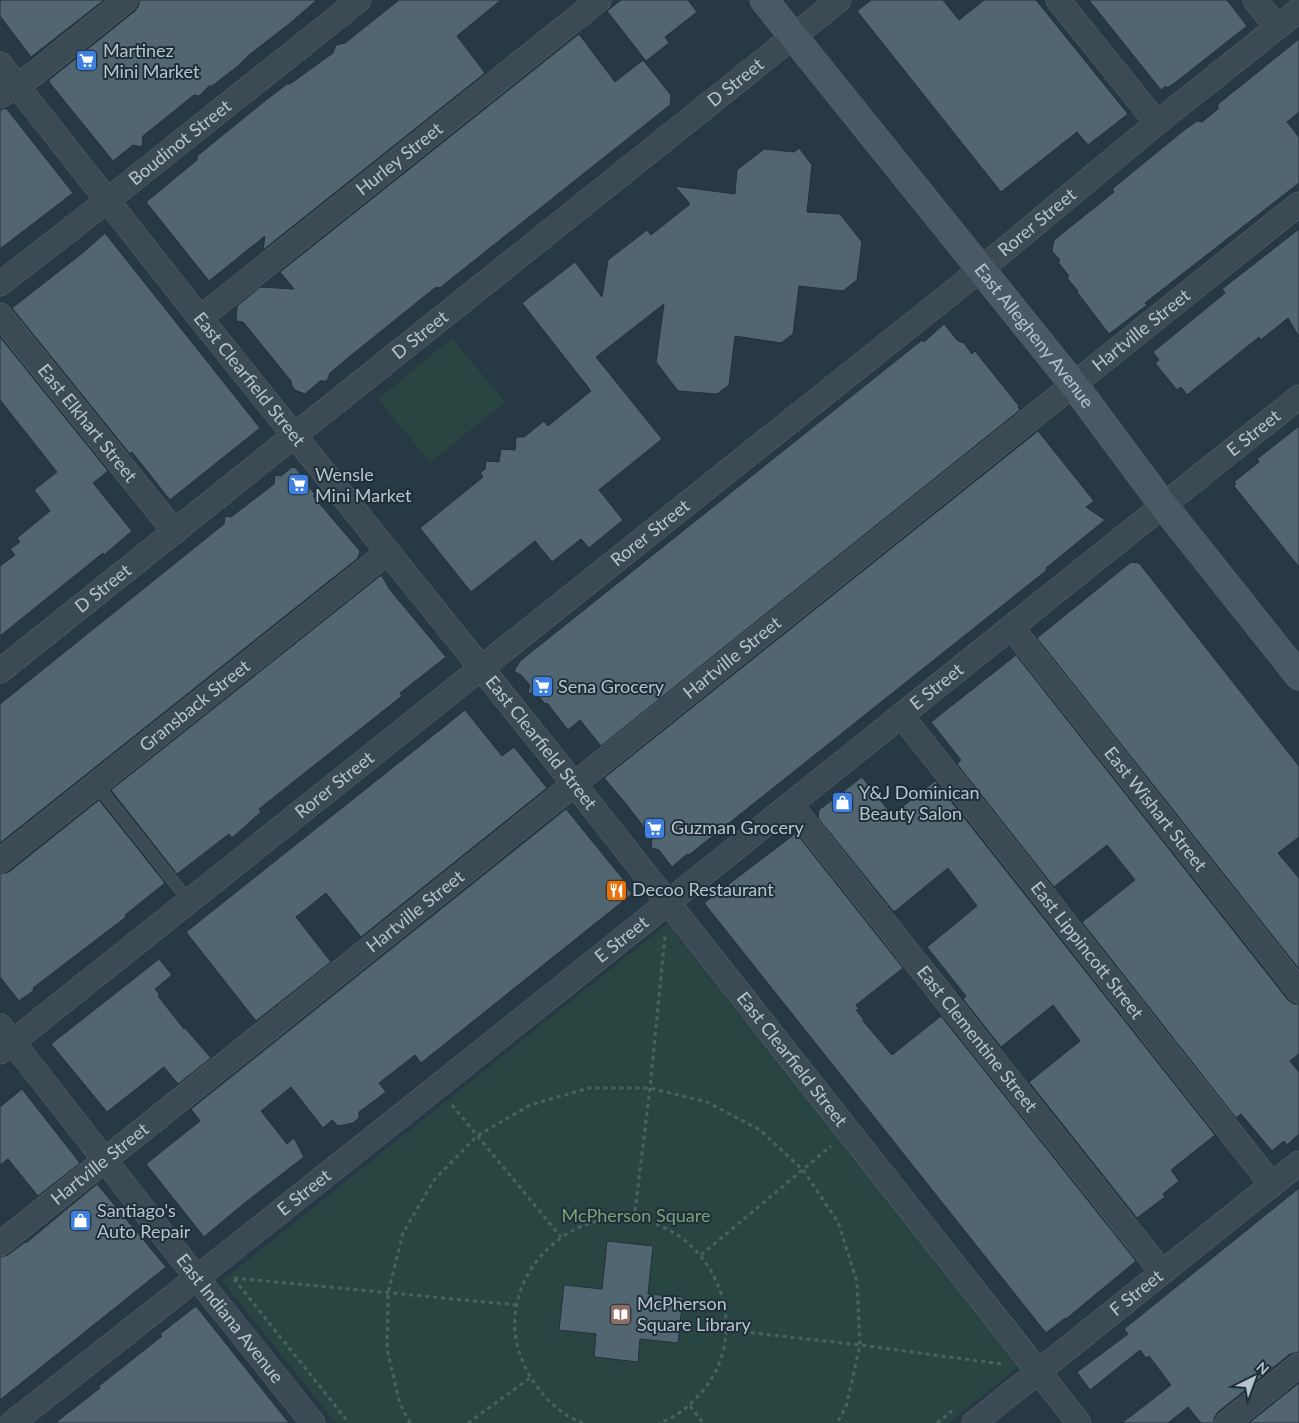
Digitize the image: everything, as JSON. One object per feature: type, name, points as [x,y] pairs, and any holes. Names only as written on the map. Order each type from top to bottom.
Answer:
[{"type":"main road","name":"East Allegheny Avenue","points":[[764,0],[1074,385],[1163,505],[1299,676]]},
{"type":"street","points":[[8,91],[126,0]]},
{"type":"street","name":"Boudinot Street","points":[[0,284],[359,0]]},
{"type":"street","name":"Hurley Street","points":[[200,318],[599,0]]},
{"type":"street","name":"D Street","points":[[0,671],[839,0]]},
{"type":"street","points":[[1058,0],[1157,123]]},
{"type":"street","points":[[1255,0],[1277,27]]},
{"type":"street","name":"Rorer Street","points":[[4,1040],[189,901],[980,270],[1157,123],[1299,10]]},
{"type":"street","name":"East Clearfield Street","points":[[0,64],[8,91],[108,200],[200,318],[295,434],[668,902],[1079,1423]]},
{"type":"street","name":"Hartville Street","points":[[0,1244],[1299,204]]},
{"type":"street","name":"East Elkhart Street","points":[[0,315],[174,532]]},
{"type":"street","name":"E Street","points":[[12,1423],[791,805],[1299,397]]},
{"type":"street","name":"Gransback Street","points":[[0,861],[388,552]]},
{"type":"street","name":"East Wishart Street","points":[[1012,628],[1299,991]]},
{"type":"street","name":"East Lippincott Street","points":[[901,716],[1272,1186]]},
{"type":"street","name":"East Clementine Street","points":[[791,805],[1162,1272]]},
{"type":"street","name":"East Indiana Avenue","points":[[4,1040],[106,1159],[197,1278],[314,1423]]},
{"type":"street","name":"F Street","points":[[967,1414],[1038,1371],[1299,1163]]},
{"type":"street","points":[[1226,1423],[1299,1365]]},
{"type":"lane","points":[[96,784],[189,901]]},
{"type":"path","points":[[658,940],[665,934]]},
{"type":"path","points":[[665,934],[672,942]]},
{"type":"path","points":[[634,1219],[650,1088],[665,934]]},
{"type":"path","points":[[410,1423],[400,1404],[387,1349],[388,1293],[403,1234],[434,1180],[477,1136],[530,1105],[589,1088],[650,1088],[707,1102],[760,1130],[803,1170],[838,1222],[857,1282],[860,1345],[846,1407],[837,1423]]},
{"type":"path","points":[[459,1099],[452,1105],[561,1237]]},
{"type":"path","points":[[701,1255],[834,1144]]},
{"type":"path","points":[[584,1423],[551,1404],[530,1378],[520,1355],[515,1330],[517,1305],[525,1279],[540,1256],[561,1237],[583,1225],[608,1219],[634,1219],[659,1225],[682,1237],[701,1255],[716,1278],[725,1303],[727,1330],[722,1359],[709,1384],[690,1406],[666,1421],[659,1423]]},
{"type":"path","points":[[234,1278],[241,1272]]},
{"type":"path","points":[[234,1278],[517,1305]]},
{"type":"path","points":[[234,1278],[349,1423]]},
{"type":"path","points":[[727,1330],[1010,1365]]},
{"type":"path","points":[[468,1423],[530,1378]]},
{"type":"path","points":[[690,1406],[703,1423]]},
{"type":"path","points":[[937,1423],[967,1414]]},
{"type":"green space","points":[[452,338],[505,402],[430,463],[378,399]]},
{"type":"green space","name":"McPherson Square","points":[[667,924],[1021,1365],[949,1423],[336,1423],[222,1281]]},
{"type":"building","points":[[0,0],[104,0],[31,57],[0,16]]},
{"type":"building","points":[[139,0],[317,0],[238,66],[212,86],[209,86],[199,96],[194,95],[143,136],[142,147],[133,145],[113,161],[49,80],[135,11],[139,5]]},
{"type":"building","points":[[399,0],[501,0],[457,36],[485,73],[263,250],[265,236],[209,281],[146,202],[197,160],[197,156],[266,100],[333,53],[336,45],[345,43]]},
{"type":"building","points":[[621,0],[688,0],[697,12],[665,37],[669,43],[646,61],[607,11]]},
{"type":"building","points":[[871,0],[943,0],[959,20],[984,0],[1036,0],[1128,114],[1088,145],[1077,132],[1001,192],[857,11]]},
{"type":"building","points":[[1089,0],[1227,0],[1247,26],[1176,82],[1161,90]]},
{"type":"building","points":[[579,34],[615,82],[643,60],[671,95],[670,105],[440,288],[436,287],[349,357],[330,373],[327,381],[320,381],[305,394],[295,390],[291,381],[243,322],[236,321],[237,306],[260,287],[294,289],[280,272]]},
{"type":"building","points":[[1299,39],[1299,112],[1287,122],[1299,137],[1299,183],[1145,303],[1147,305],[1109,334],[1067,278],[1069,276],[1058,262],[1060,260],[1052,251],[1054,240],[1114,192],[1112,189],[1183,131],[1197,121],[1202,122],[1218,109],[1218,104]]},
{"type":"building","points":[[6,108],[73,193],[0,249],[0,110]]},
{"type":"building","points":[[799,148],[812,165],[807,212],[840,214],[862,242],[857,280],[843,291],[799,286],[793,334],[781,343],[735,336],[729,385],[717,394],[678,391],[656,362],[664,304],[596,357],[662,439],[599,490],[623,520],[589,548],[581,539],[552,562],[535,541],[471,592],[420,528],[483,477],[480,473],[485,469],[486,461],[499,462],[501,449],[515,450],[516,437],[524,437],[544,421],[548,426],[591,391],[522,303],[575,262],[602,297],[608,260],[647,230],[651,235],[690,204],[675,186],[735,194],[737,170],[764,149],[794,152]]},
{"type":"building","points":[[1299,229],[1299,337],[1288,318],[1261,340],[1259,337],[1187,395],[1181,387],[1177,390],[1155,363],[1159,360],[1153,352],[1225,293],[1222,289]]},
{"type":"building","points":[[105,233],[260,428],[170,500],[132,452],[130,454],[12,308]]},
{"type":"building","points":[[944,324],[958,341],[964,343],[972,354],[975,351],[1019,406],[1020,410],[601,746],[580,720],[568,730],[547,703],[545,704],[537,694],[528,693],[530,685],[521,675],[514,671],[520,661],[922,340],[924,342]]},
{"type":"building","points":[[0,337],[108,471],[93,483],[132,531],[0,636],[0,566],[15,555],[10,549],[20,542],[17,538],[50,511],[34,490],[57,472],[0,400]]},
{"type":"building","points":[[1299,426],[1299,567],[1234,486],[1236,484],[1234,482],[1259,462],[1257,459]]},
{"type":"building","points":[[1038,431],[1094,501],[1086,507],[1105,520],[1046,568],[1047,570],[672,867],[659,850],[651,848],[652,838],[604,778]]},
{"type":"building","points":[[292,467],[295,467],[315,495],[313,496],[360,551],[358,558],[0,843],[0,704],[224,524],[225,516],[231,517],[274,484],[275,475],[281,476]]},
{"type":"building","points":[[1131,562],[1139,563],[1299,766],[1299,837],[1278,853],[1299,878],[1299,969],[1037,638]]},
{"type":"building","points":[[382,576],[390,590],[446,657],[400,693],[402,696],[259,809],[261,812],[232,838],[229,834],[177,874],[111,790]]},
{"type":"building","points":[[1016,655],[1288,1000],[1294,1004],[1299,1004],[1299,1054],[1290,1061],[1299,1072],[1299,1134],[1287,1145],[1284,1141],[1272,1151],[1241,1114],[1236,1118],[1082,922],[1135,880],[1107,845],[1054,887],[957,764],[961,760],[931,722]]},
{"type":"building","points":[[465,710],[502,756],[514,747],[547,788],[361,937],[326,893],[296,917],[331,962],[256,1021],[186,932]]},
{"type":"building","points":[[862,777],[892,815],[935,781],[1215,1135],[1171,1170],[1179,1181],[1163,1194],[1165,1197],[1137,1218],[1029,1082],[1080,1041],[1053,1005],[1001,1047],[963,999],[966,996],[927,947],[977,906],[948,868],[894,912],[818,818],[819,810]]},
{"type":"building","points":[[99,800],[165,883],[125,915],[126,917],[33,988],[34,990],[19,1001],[0,977],[0,874],[9,872]]},
{"type":"building","points":[[566,809],[627,884],[626,886],[632,894],[421,1063],[415,1055],[379,1083],[386,1092],[359,1112],[359,1118],[353,1123],[338,1126],[332,1120],[323,1128],[291,1087],[261,1111],[287,1144],[294,1138],[304,1157],[204,1237],[146,1164],[200,1121],[191,1109]]},
{"type":"building","points":[[796,833],[903,968],[856,1005],[859,1009],[856,1010],[863,1021],[892,1055],[941,1016],[1136,1261],[1066,1319],[1046,1333],[704,903]]},
{"type":"building","points":[[159,959],[172,975],[155,989],[160,995],[158,996],[184,1029],[211,1058],[178,1084],[164,1067],[107,1112],[51,1044]]},
{"type":"building","points":[[22,1089],[80,1163],[38,1196],[8,1159],[0,1165],[0,1107]]},
{"type":"building","points":[[97,1184],[166,1267],[0,1400],[0,1257],[8,1255],[26,1243]]},
{"type":"building","points":[[1299,1188],[1299,1352],[1290,1354],[1218,1412],[1214,1418],[1214,1423],[1201,1423],[1188,1407],[1168,1423],[1122,1423],[1171,1385],[1149,1356],[1146,1358],[1140,1350],[1090,1390],[1077,1372],[1128,1334],[1124,1329]]},
{"type":"building","name":"McPherson Square Library","points":[[607,1241],[653,1246],[648,1294],[683,1297],[678,1343],[640,1339],[638,1362],[594,1357],[596,1334],[559,1330],[564,1285],[602,1289]]},
{"type":"building","points":[[196,1306],[289,1423],[55,1423],[100,1388],[99,1386],[162,1336],[160,1334]]},
{"type":"building","points":[[1299,1383],[1299,1423],[1249,1423]]},
{"type":"place","name":"Martinez Mini Market","points":[[87,61]]},
{"type":"place","name":"Wensle Mini Market","points":[[299,485]]},
{"type":"place","name":"Sena Grocery","points":[[542,687]]},
{"type":"place","name":"Y&J Dominican Beauty Salon","points":[[843,803]]},
{"type":"place","name":"Guzman Grocery","points":[[655,828]]},
{"type":"place","name":"Decoo Restaurant","points":[[616,890]]},
{"type":"place","name":"Santiago's Auto Repair","points":[[81,1221]]},
{"type":"place","name":"McPherson Square Library","points":[[621,1314]]}]
